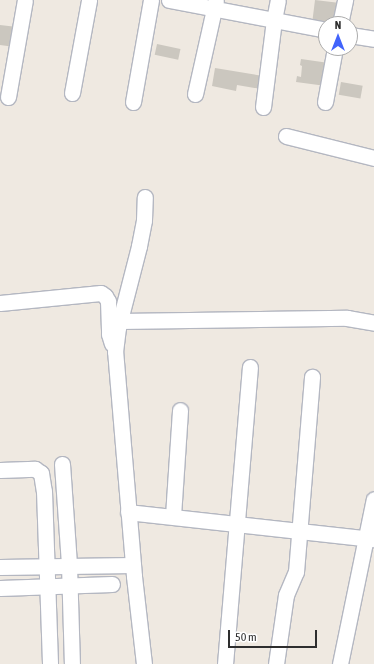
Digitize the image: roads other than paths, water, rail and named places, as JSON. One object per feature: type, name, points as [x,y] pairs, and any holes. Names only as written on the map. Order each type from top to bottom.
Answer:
[{"type":"street","points":[[8,97],[25,0]]},
{"type":"street","points":[[72,93],[89,0]]},
{"type":"street","points":[[133,102],[151,0]]},
{"type":"street","points":[[169,0],[215,4],[274,20],[318,28]]},
{"type":"street","points":[[263,107],[278,0]]},
{"type":"street","points":[[342,16],[345,0]]},
{"type":"street","points":[[195,94],[215,4]]},
{"type":"street","points":[[358,36],[374,39]]},
{"type":"street","points":[[325,102],[334,56]]},
{"type":"street","points":[[286,136],[374,158]]},
{"type":"street","points":[[115,352],[120,321],[139,246],[144,220],[145,197]]},
{"type":"street","points":[[0,303],[101,293],[108,301],[109,334],[115,352],[128,512],[144,664]]},
{"type":"street","points":[[120,321],[347,318],[374,323]]},
{"type":"street","points":[[225,664],[250,367]]},
{"type":"street","points":[[276,664],[286,595],[296,572],[312,377]]},
{"type":"street","points":[[173,516],[180,410]]},
{"type":"street","points":[[62,464],[69,565],[72,664]]},
{"type":"street","points":[[0,470],[35,469],[41,473],[44,491],[50,664]]},
{"type":"street","points":[[340,664],[370,538],[374,499]]},
{"type":"street","points":[[128,512],[237,522],[370,538]]},
{"type":"street","points":[[0,567],[133,564]]},
{"type":"street","points":[[0,588],[112,584]]}]
